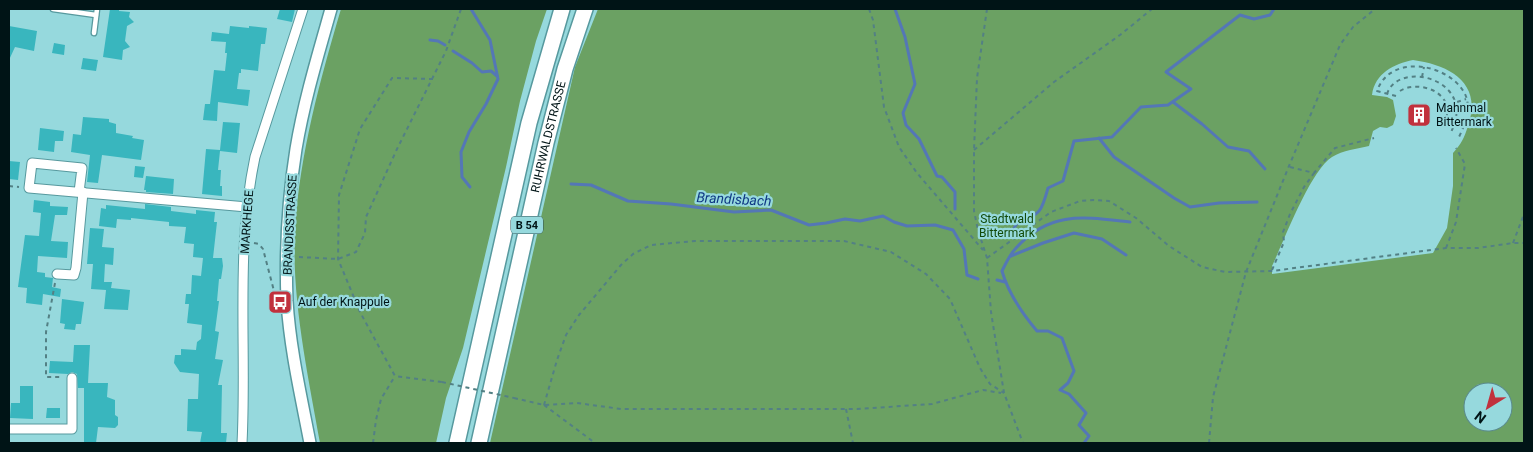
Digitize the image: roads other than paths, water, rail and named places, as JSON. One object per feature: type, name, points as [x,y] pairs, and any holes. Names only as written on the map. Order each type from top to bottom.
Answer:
[{"type":"highway","name":"B 54","points":[[457,443],[529,122],[562,9]]},
{"type":"highway","name":"RUHRWALDSTRASSE","points":[[479,443],[546,143],[565,69],[585,9]]},
{"type":"street","name":"MARKHEGE","points":[[242,443],[243,302],[247,207],[255,157],[303,9]]},
{"type":"street","name":"BRANDISSTRASSE","points":[[310,443],[292,343],[286,257],[293,166],[304,112],[331,9]]},
{"type":"street","points":[[57,274],[74,275],[76,268],[81,192],[82,168],[32,163],[29,188],[81,192],[247,207]]},
{"type":"street","points":[[9,429],[72,430],[72,378]]},
{"type":"lane","points":[[53,9],[96,15]]},
{"type":"lane","points":[[94,33],[97,9]]},
{"type":"waterway","name":"Brandisbach","points":[[470,187],[462,177],[461,152],[469,132],[498,79],[490,40],[471,9]]},
{"type":"waterway","points":[[895,9],[905,37],[915,84],[903,113],[906,125],[919,139],[937,176],[942,177],[955,192],[955,209]]},
{"type":"waterway","points":[[1012,231],[1018,222],[1032,217],[1039,211],[1048,188],[1063,181],[1074,141],[1112,137],[1141,107],[1168,105],[1191,89],[1166,72],[1240,15],[1254,19],[1270,15],[1274,9]]},
{"type":"waterway","points":[[430,40],[438,41],[445,45]]},
{"type":"waterway","points":[[453,51],[482,72],[491,71],[497,76]]},
{"type":"waterway","points":[[1173,102],[1228,147],[1249,151],[1265,169]]},
{"type":"waterway","points":[[1099,138],[1114,157],[1190,207],[1219,203],[1257,202]]},
{"type":"waterway","name":"Brandisbach","points":[[571,184],[591,185],[628,201],[734,212],[771,210],[809,225],[845,219],[860,221],[883,216],[907,226],[935,225],[953,230],[964,249],[967,275],[978,279]]},
{"type":"waterway","points":[[1084,443],[1089,436],[1079,425],[1086,413],[1069,394],[1060,390],[1068,383],[1074,371],[1062,338],[1048,331],[1037,331],[1016,302],[1002,271],[1016,248],[1042,227],[1055,222],[1083,218],[1130,222]]},
{"type":"waterway","points":[[1011,256],[1074,233],[1102,239],[1126,255]]},
{"type":"waterway","name":"Brandisbach","points":[[997,280],[1005,282]]},
{"type":"place","name":"Mahnmal Bittermark","points":[[1419,115]]},
{"type":"place","name":"Auf der Knappule","points":[[280,302]]},
{"type":"park label","name":"Stadtwald Bittermark","points":[[1007,226]]}]
